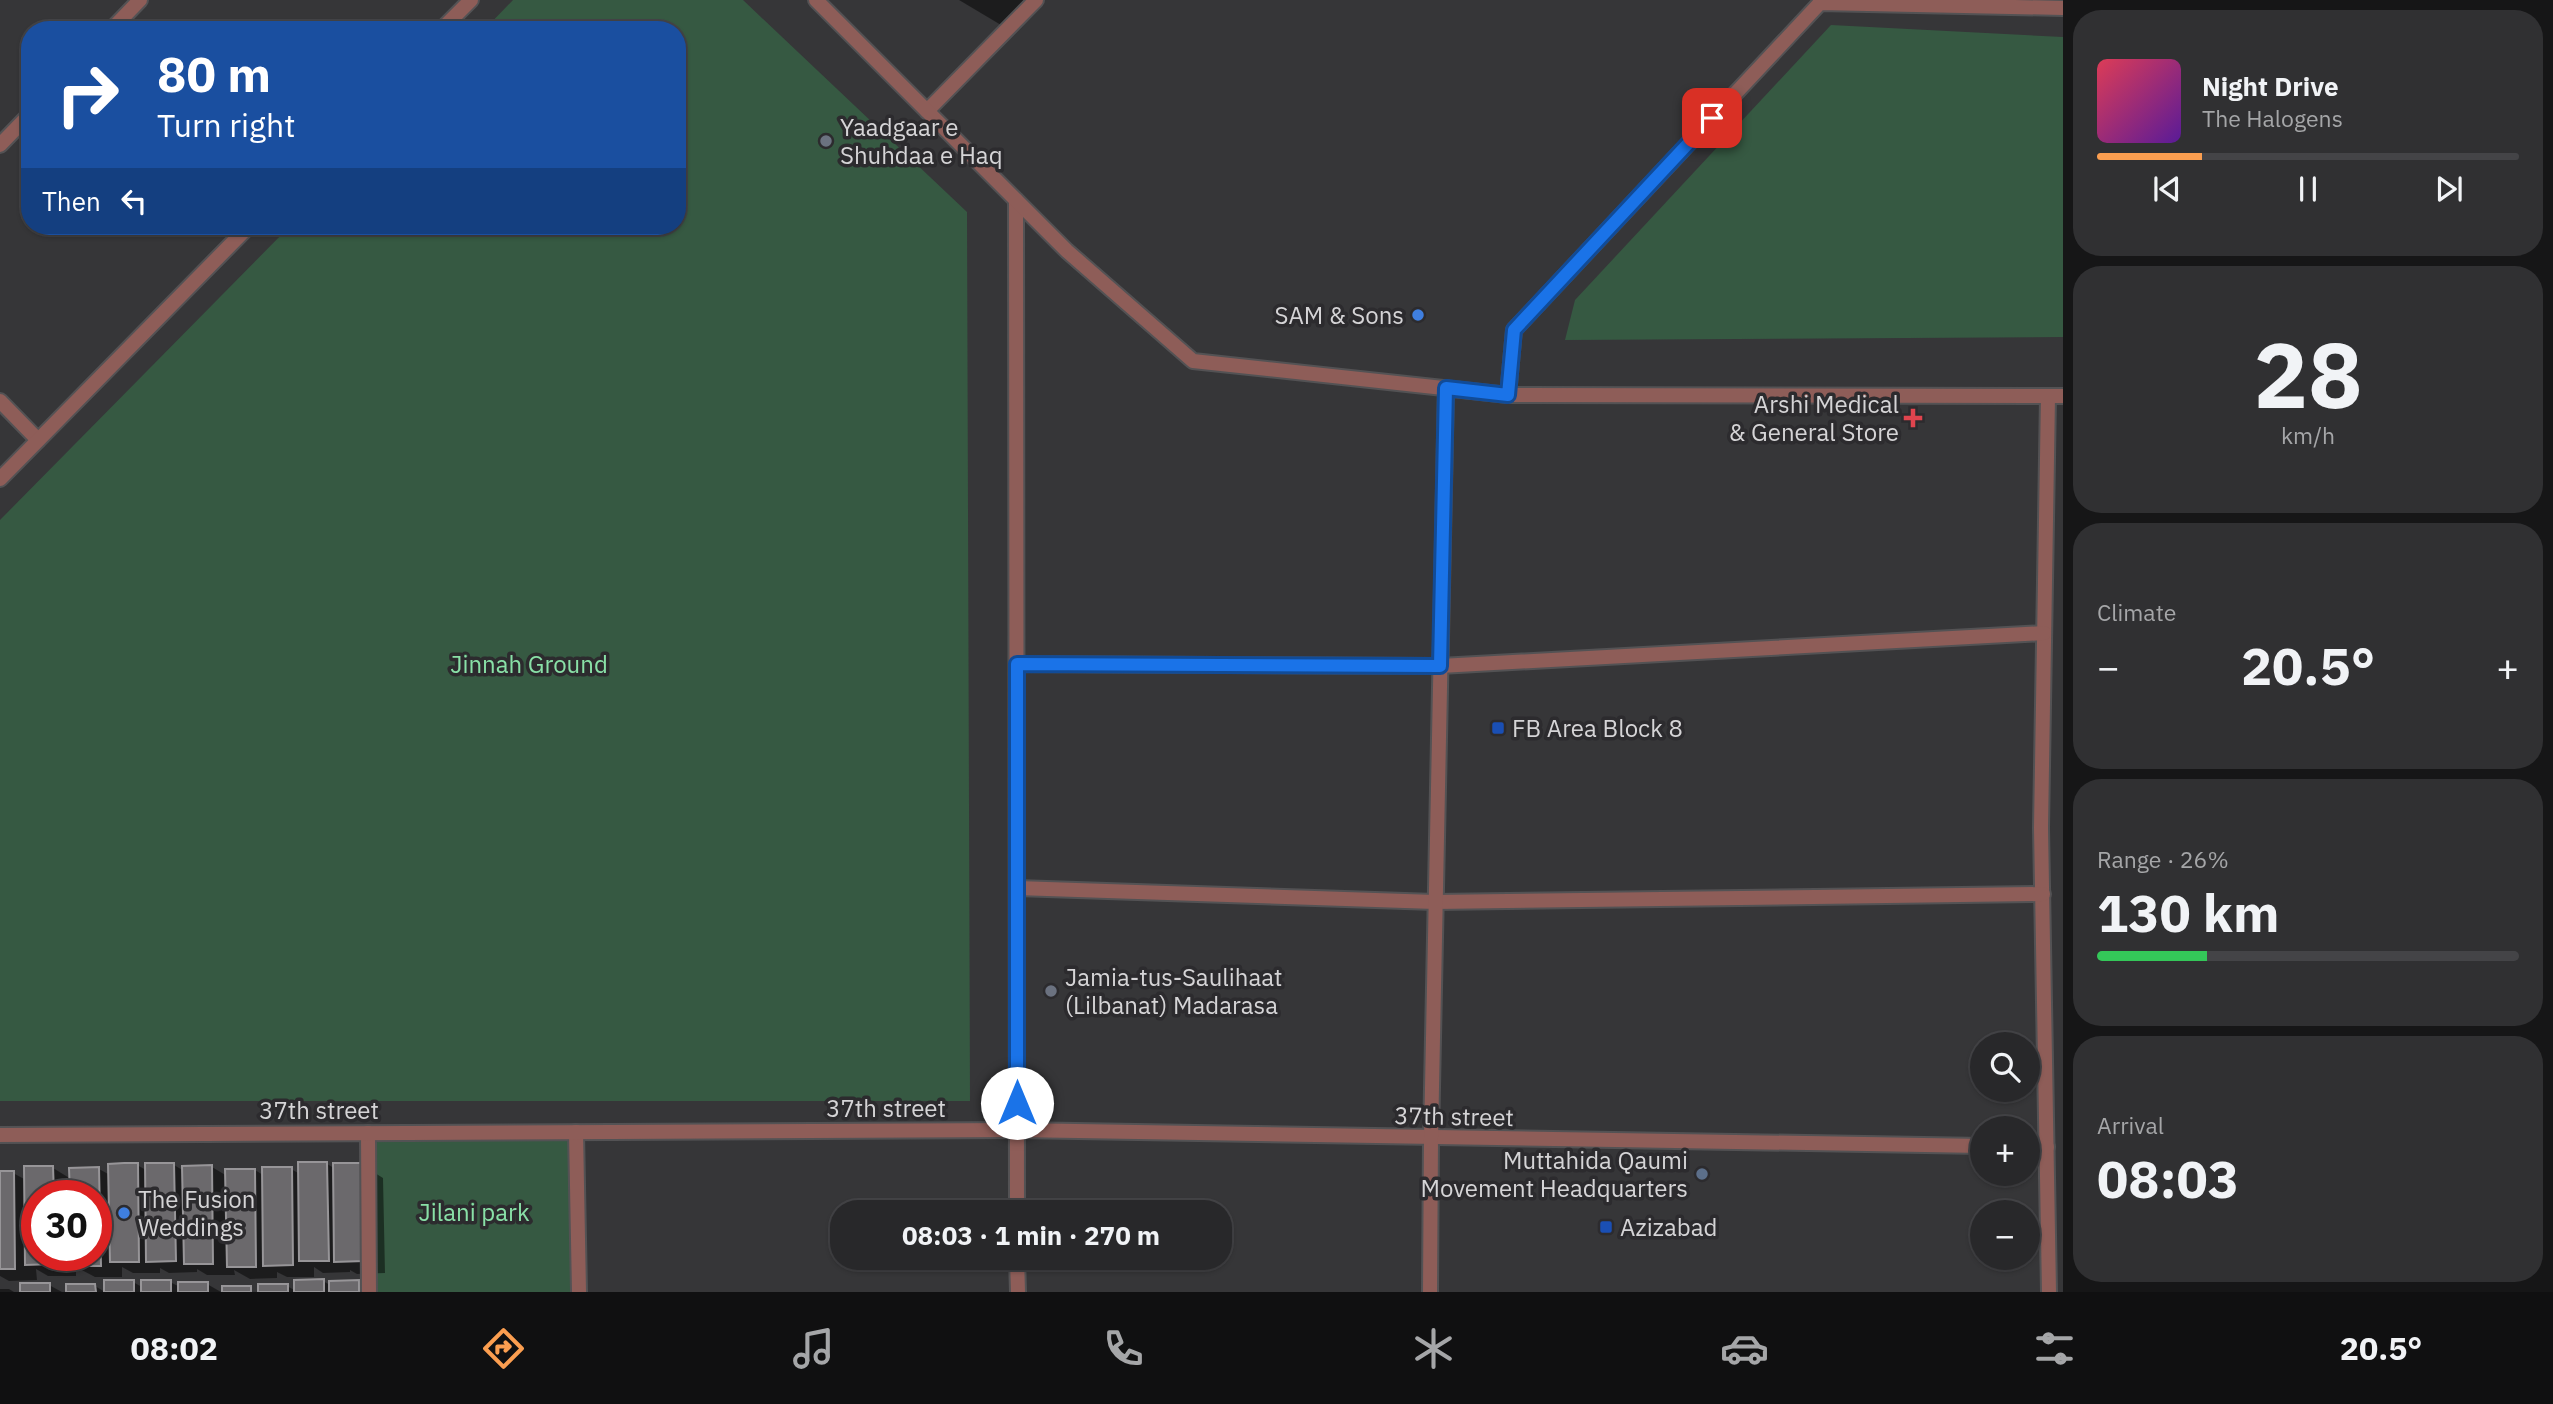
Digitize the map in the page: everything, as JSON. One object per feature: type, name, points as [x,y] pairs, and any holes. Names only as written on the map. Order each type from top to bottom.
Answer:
[{"type":"street","points":[[120,21],[140,0]]},
{"type":"street","points":[[451,21],[471,0]]},
{"type":"street","points":[[816,0],[1067,251],[1193,361],[1508,395],[2063,396]]},
{"type":"street","points":[[927,111],[1035,0]]},
{"type":"street","points":[[1508,395],[1514,330],[1820,3],[2063,8]]},
{"type":"street","points":[[0,145],[21,123]]},
{"type":"street","points":[[1016,200],[1017,1200]]},
{"type":"street","points":[[0,479],[239,235]]},
{"type":"street","points":[[1430,1292],[1446,388]]},
{"type":"street","points":[[2048,396],[2043,894],[2047,1147],[2056,1276],[2049,1292]]},
{"type":"street","points":[[0,401],[38,440]]},
{"type":"street","points":[[1017,664],[1440,666],[2044,633]]},
{"type":"street","points":[[1017,888],[1435,902],[2043,894]]},
{"type":"street","name":"37th street","points":[[0,1135],[1017,1130],[1970,1146]]},
{"type":"street","points":[[576,1132],[579,1292]]},
{"type":"street","points":[[368,1133],[369,1292]]},
{"type":"street","points":[[2040,1147],[2047,1147]]},
{"type":"street","points":[[1017,1270],[1018,1292]]},
{"type":"green space","name":"Jinnah Ground","points":[[513,0],[743,0],[967,212],[970,1101],[0,1101],[0,520],[281,235],[686,235],[686,21],[493,21]]},
{"type":"green space","points":[[1831,25],[2063,37],[2063,337],[1565,340],[1575,300]]},
{"type":"green space","name":"Jilani park","points":[[576,1132],[579,1292],[373,1292],[368,1133]]},
{"type":"building","points":[[298,1162],[327,1162],[329,1261],[299,1261]]},
{"type":"building","name":"The Fusion Weddings","points":[[138,1163],[139,1262],[112,1262],[112,1180],[108,1180],[108,1164]]},
{"type":"building","points":[[145,1163],[174,1163],[176,1261],[146,1262]]},
{"type":"building","points":[[333,1163],[362,1163],[364,1261],[334,1262]]},
{"type":"building","points":[[212,1165],[213,1264],[184,1264],[182,1166]]},
{"type":"building","points":[[24,1166],[53,1166],[53,1180],[24,1180]]},
{"type":"building","points":[[99,1167],[99,1180],[69,1180],[69,1168]]},
{"type":"building","points":[[262,1167],[292,1167],[293,1265],[263,1266]]},
{"type":"building","points":[[225,1169],[255,1169],[256,1267],[227,1267]]},
{"type":"building","points":[[0,1171],[14,1171],[15,1269],[0,1269]]},
{"type":"building","points":[[324,1279],[324,1292],[294,1292],[294,1280]]},
{"type":"building","points":[[104,1280],[134,1280],[134,1292],[104,1292]]},
{"type":"building","points":[[141,1280],[171,1280],[171,1292],[141,1292]]},
{"type":"building","points":[[359,1280],[359,1292],[329,1292],[329,1281]]},
{"type":"building","points":[[178,1282],[208,1282],[208,1292],[178,1292]]},
{"type":"building","points":[[20,1283],[50,1283],[50,1292],[20,1292]]},
{"type":"building","points":[[66,1284],[95,1284],[96,1292],[66,1292]]},
{"type":"building","points":[[258,1284],[288,1284],[288,1292],[258,1292]]},
{"type":"building","points":[[222,1286],[251,1286],[251,1292],[222,1292]]},
{"type":"place","name":"Yaadgaar e Shuhdaa e Haq","points":[[826,141]]},
{"type":"place","name":"SAM & Sons","points":[[1418,315]]},
{"type":"place","name":"Arshi Medical & General Store","points":[[1913,418]]},
{"type":"place","name":"FB Area Block 8","points":[[1498,728]]},
{"type":"place","name":"Jamia-tus-Saulihaat (Lilbanat) Madarasa","points":[[1051,991]]},
{"type":"place","name":"Muttahida Qaumi Movement Headquarters","points":[[1702,1174]]},
{"type":"place","name":"The Fusion Weddings","points":[[124,1213]]},
{"type":"place","name":"Azizabad","points":[[1606,1227]]},
{"type":"route","points":[[1017,1103],[1017,664],[1440,666],[1446,388],[1508,395],[1514,330],[1712,118]]}]
